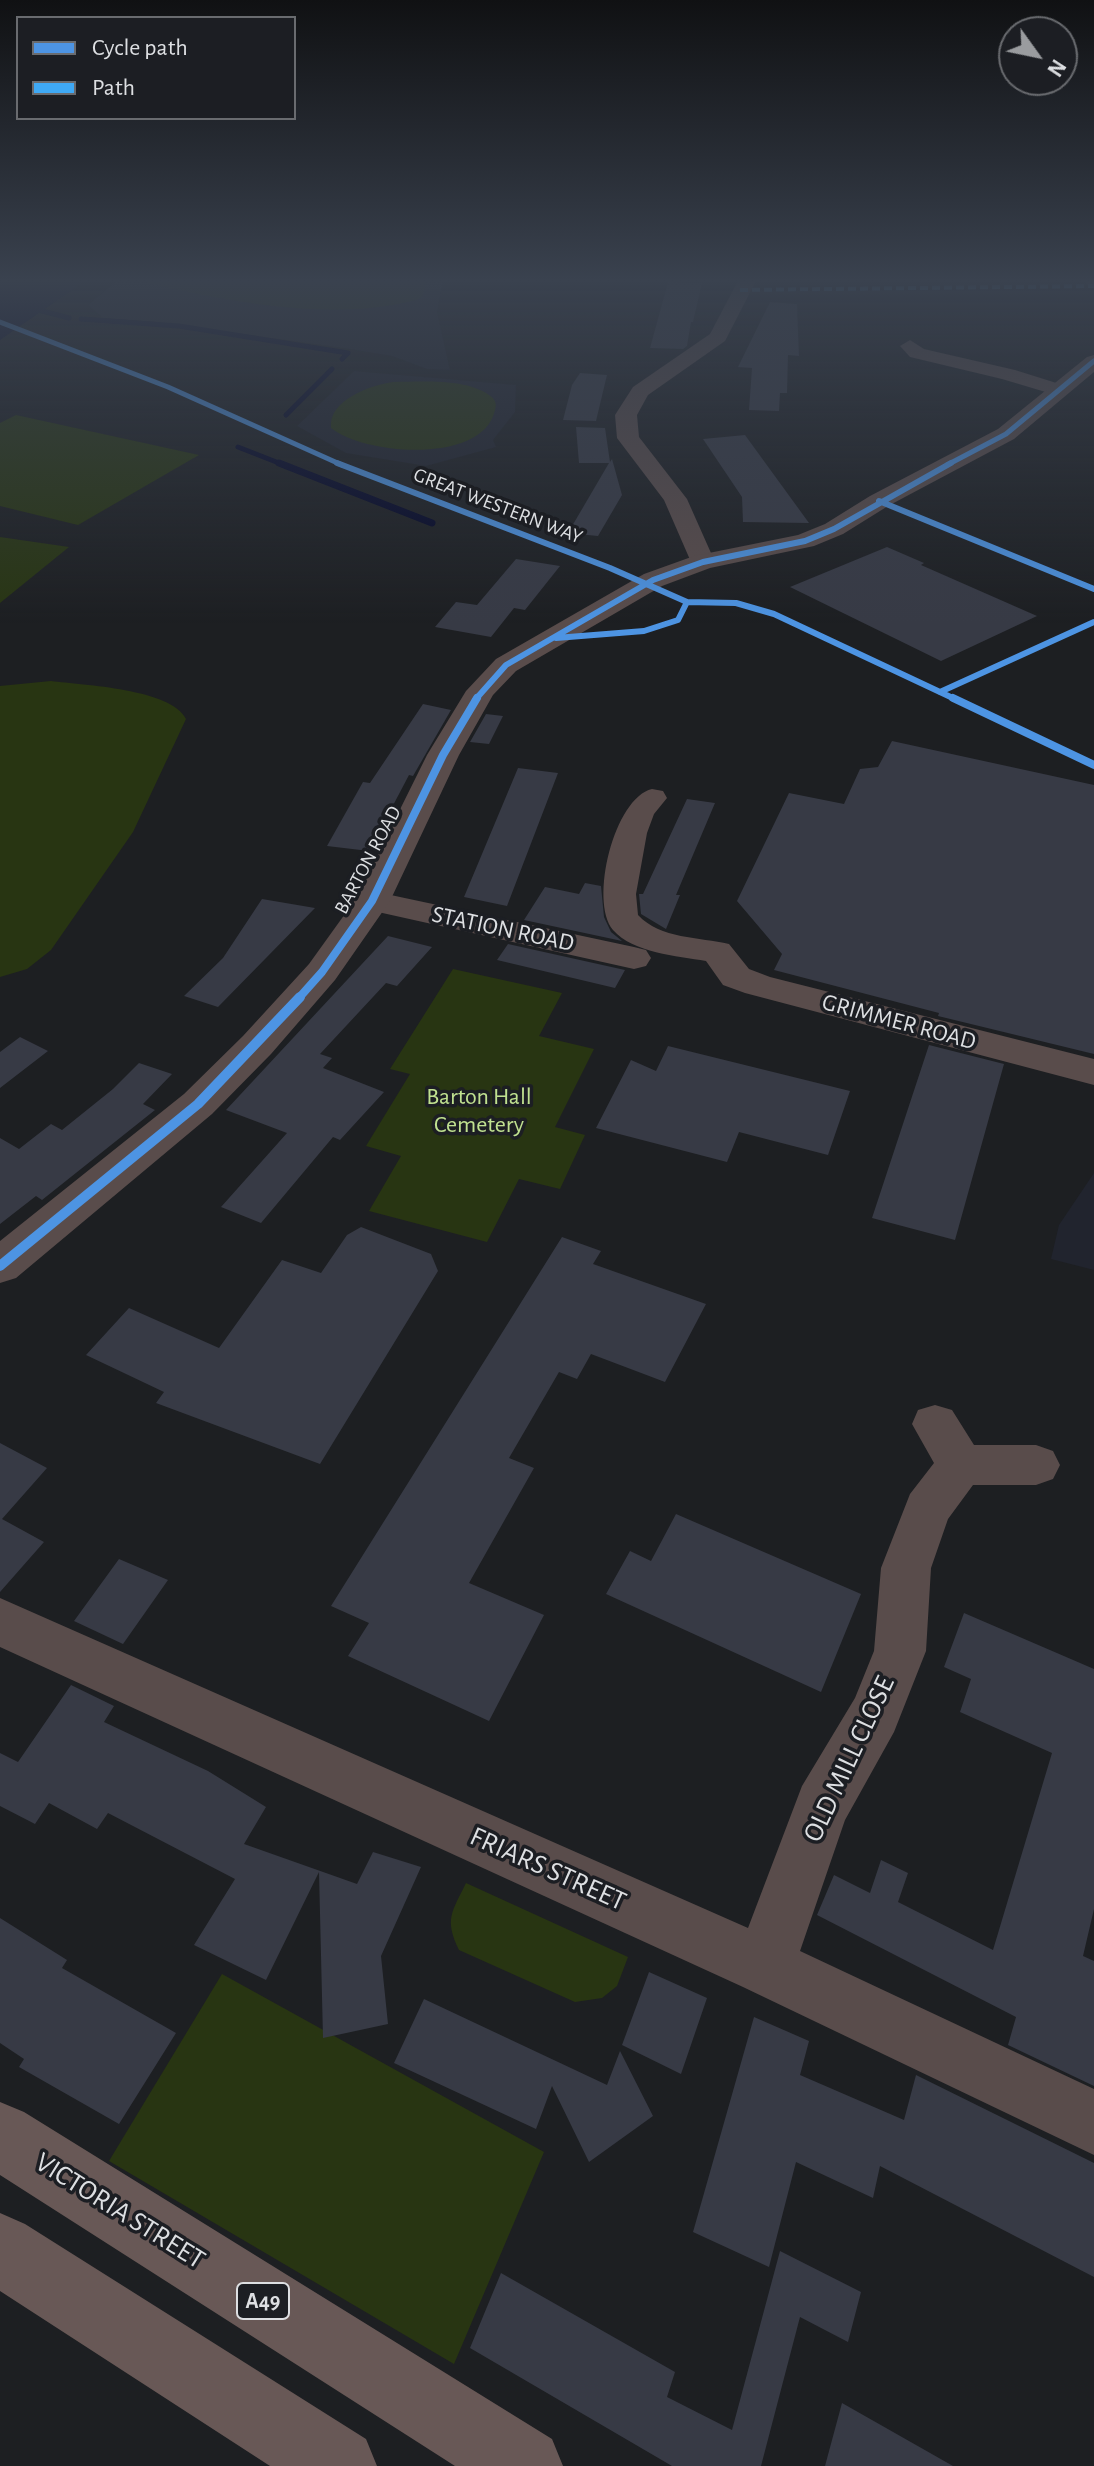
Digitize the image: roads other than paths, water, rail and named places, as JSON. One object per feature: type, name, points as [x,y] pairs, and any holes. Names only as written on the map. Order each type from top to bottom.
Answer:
[{"type":"highway","name":"VICTORIA STREET","points":[[0,2136],[525,2466]]},
{"type":"highway","points":[[0,2249],[339,2466]]},
{"type":"street","points":[[638,394],[626,415],[628,438],[675,499],[703,562]]},
{"type":"street","name":"BARTON ROAD","points":[[0,1266],[198,1104],[257,1045],[322,972],[372,901],[443,755],[481,691],[506,665],[642,586],[703,562],[819,537],[879,501],[1006,434],[1054,394]]},
{"type":"street","name":"GRIMMER ROAD","points":[[652,798],[636,813],[620,892],[621,918],[633,931],[657,940],[717,952],[736,977],[758,985],[1094,1072]]},
{"type":"street","name":"STATION ROAD","points":[[372,901],[634,958]]},
{"type":"street","name":"OLD MILL CLOSE","points":[[764,1966],[822,1806],[875,1714],[900,1651],[906,1568],[948,1444],[1036,1465]]},
{"type":"street","name":"FRIARS STREET","points":[[0,1622],[764,1966],[1094,2123]]},
{"type":"waterway","points":[[286,415],[307,394]]},
{"type":"waterway","points":[[238,447],[284,465]]},
{"type":"waterway","points":[[279,463],[432,523]]},
{"type":"park label","name":"Barton Hall Cemetery","points":[[479,1111]]}]
